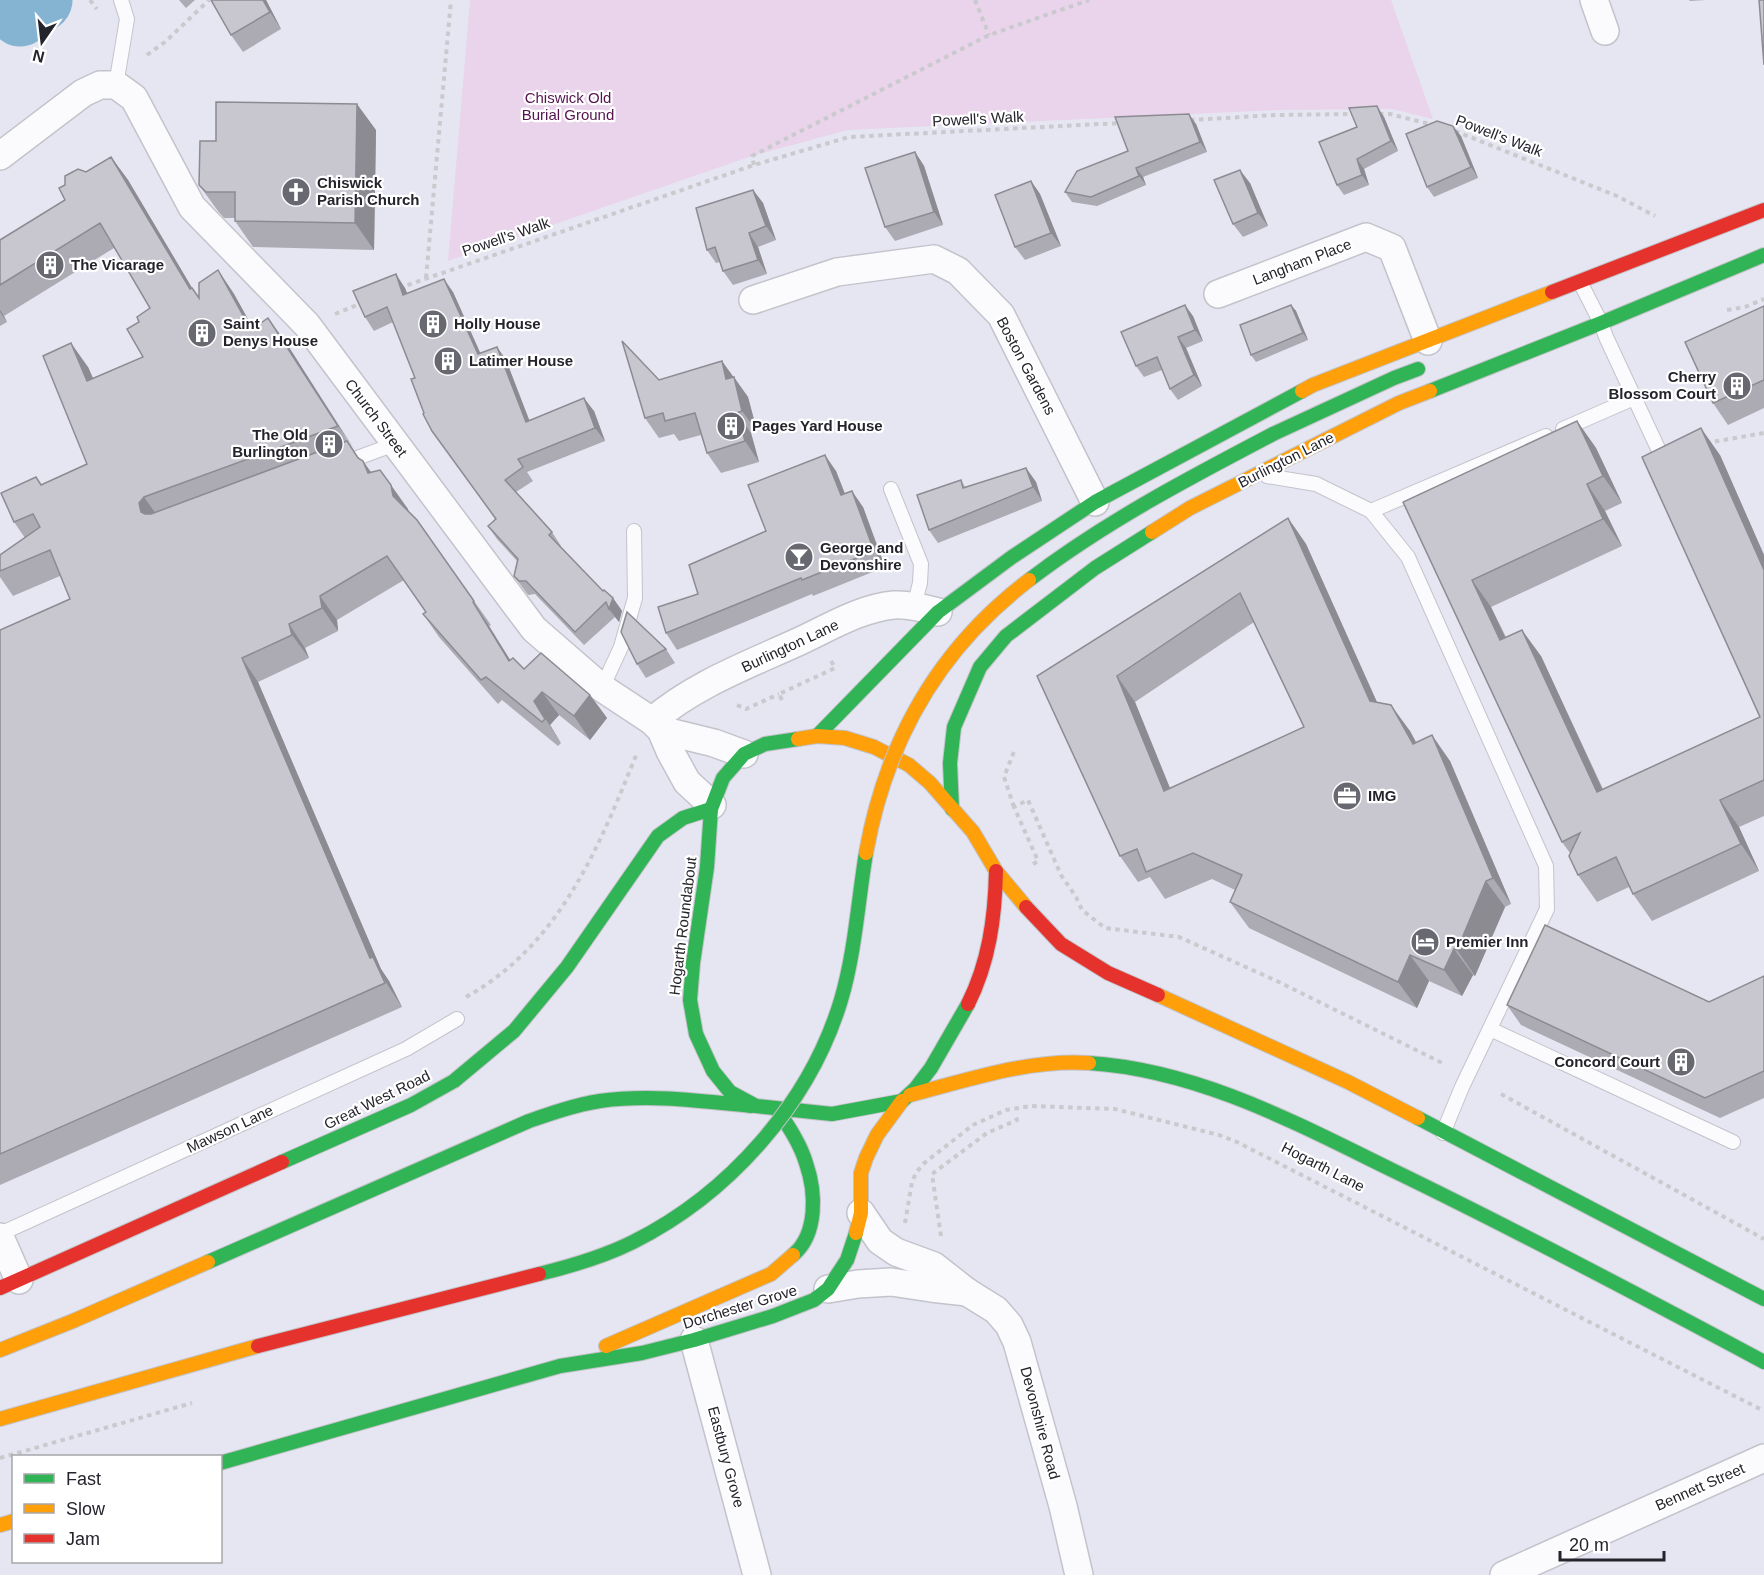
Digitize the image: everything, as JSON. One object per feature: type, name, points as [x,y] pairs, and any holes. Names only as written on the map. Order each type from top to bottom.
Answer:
[{"type":"main road","points":[[817,736],[926,609],[1012,557],[1095,502],[1312,385],[1428,353],[1580,282],[1764,210]]},
{"type":"main road","name":"Burlington Lane","points":[[952,809],[950,763],[954,727],[980,667],[1006,636],[1095,568],[1190,508],[1399,403],[1764,255]]},
{"type":"main road","points":[[0,1419],[258,1346],[600,1257],[634,1242],[699,1200],[726,1178],[754,1150],[783,1116],[808,1076],[828,1036],[843,993],[877,804],[890,763],[910,718],[935,679],[963,642],[1013,593],[1071,549],[1135,509],[1273,434],[1394,378],[1428,353]]},
{"type":"main road","name":"Hogarth Roundabout","points":[[906,1098],[832,1114],[777,1109],[756,1106],[730,1092],[713,1071],[696,1034],[690,1000],[707,867],[711,807],[723,778],[744,754],[765,744],[817,736],[845,738],[874,747],[909,765],[930,783],[973,832],[996,871]]},
{"type":"main road","name":"Great West Road","points":[[10,1284],[411,1105],[454,1081],[514,1031],[538,1004],[567,967],[658,836],[683,818],[711,807]]},
{"type":"main road","points":[[906,1098],[935,1060],[958,1021],[982,971],[994,910],[996,871]]},
{"type":"main road","points":[[996,871],[1029,911],[1061,944],[1108,973],[1348,1082],[1764,1299]]},
{"type":"main road","name":"Hogarth Lane","points":[[906,1098],[982,1076],[1025,1067],[1078,1062],[1118,1065],[1177,1078],[1270,1112],[1451,1198],[1600,1274],[1764,1362]]},
{"type":"main road","points":[[0,1350],[84,1316],[529,1121],[569,1107],[608,1100],[672,1097],[756,1106]]},
{"type":"main road","name":"Dorchester Grove","points":[[222,1462],[560,1366],[642,1353],[694,1340],[797,1308],[814,1300],[828,1289],[850,1253],[861,1213],[861,1173],[866,1158],[877,1135],[906,1098]]},
{"type":"main road","name":"Dorchester Grove","points":[[560,1366],[771,1274],[799,1250],[808,1234],[813,1216],[812,1191],[807,1164],[796,1139],[777,1109]]},
{"type":"street","points":[[1594,0],[1605,31]]},
{"type":"street","points":[[0,156],[83,93],[100,85],[116,85]]},
{"type":"street","name":"Church Street","points":[[116,85],[134,98],[192,207],[306,325],[534,629],[602,688],[657,725],[744,754]]},
{"type":"street","name":"Langham Place","points":[[1218,294],[1366,237],[1392,248],[1428,353]]},
{"type":"street","name":"Boston Gardens","points":[[753,300],[837,272],[934,259],[957,271],[1001,315],[1095,502]]},
{"type":"street","name":"Burlington Lane","points":[[657,725],[672,704],[714,681],[859,613],[893,605],[926,609]]},
{"type":"street","points":[[657,725],[687,782],[711,807]]},
{"type":"street","name":"Devonshire Road","points":[[861,1213],[880,1241],[896,1252],[934,1266],[967,1292],[996,1310],[1009,1325],[1017,1342],[1063,1506],[1079,1575]]},
{"type":"street","name":"Mawson Lane","points":[[0,1235],[10,1284]]},
{"type":"street","name":"Devonshire Road","points":[[828,1289],[891,1282],[967,1292]]},
{"type":"street","name":"Eastbury Grove","points":[[694,1340],[757,1575]]},
{"type":"street","name":"Bennett Street","points":[[1504,1575],[1764,1458]]},
{"type":"lane","points":[[116,85],[127,19],[121,0]]},
{"type":"lane","points":[[1580,282],[1661,455]]},
{"type":"lane","points":[[1371,510],[1635,398]]},
{"type":"lane","points":[[329,468],[395,444]]},
{"type":"lane","points":[[1257,474],[1316,484],[1371,510],[1408,557],[1546,866],[1547,909],[1443,1133]]},
{"type":"lane","points":[[891,489],[921,564],[920,583],[926,609]]},
{"type":"lane","points":[[602,688],[621,647],[634,598],[634,531]]},
{"type":"lane","name":"Mawson Lane","points":[[0,1235],[406,1049],[457,1019]]},
{"type":"lane","points":[[1490,1029],[1733,1142]]},
{"type":"path","points":[[116,85],[145,56],[165,42],[209,0]]},
{"type":"path","points":[[426,278],[451,0]]},
{"type":"path","points":[[975,0],[989,35]]},
{"type":"path","points":[[754,165],[752,156],[989,35],[1089,0]]},
{"type":"path","points":[[1181,120],[1276,115],[1367,114]]},
{"type":"path","name":"Powell's Walk","points":[[1379,114],[1390,114],[1442,128]]},
{"type":"path","name":"Powell's Walk","points":[[393,291],[754,165],[849,137],[1122,123]]},
{"type":"path","name":"Powell's Walk","points":[[1452,131],[1463,133],[1617,196],[1661,219]]},
{"type":"path","points":[[306,325],[372,299]]},
{"type":"path","points":[[1661,455],[1720,439],[1764,433]]},
{"type":"path","points":[[746,709],[779,694]]},
{"type":"path","points":[[464,998],[484,987],[524,955],[553,919],[576,886],[595,852],[614,811],[645,731],[657,725]]},
{"type":"path","points":[[1015,749],[1004,777],[1014,807],[1038,861],[1033,864]]},
{"type":"path","points":[[1014,807],[1028,800],[1060,876],[1076,897],[1082,910],[1105,928],[1179,937],[1279,982],[1444,1064]]},
{"type":"path","points":[[1502,1094],[1764,1239]]},
{"type":"path","name":"Hogarth Lane","points":[[903,1229],[912,1182],[916,1173],[923,1164],[973,1125],[1006,1110],[1031,1106],[1114,1109],[1219,1135],[1237,1142],[1764,1411]]},
{"type":"path","points":[[933,1236],[942,1241],[932,1174],[987,1133],[1017,1120],[1014,1114]]},
{"type":"path","points":[[906,1220],[915,1225]]},
{"type":"green space","name":"Chiswick Old Burial Ground","points":[[470,0],[1391,0],[1433,119],[1392,109],[1276,110],[848,130],[752,156],[448,261]]},
{"type":"water","points":[[4,0],[41,0],[20,15]]},
{"type":"building","points":[[211,0],[263,0],[270,12],[231,35]]},
{"type":"building","points":[[1759,0],[1764,0],[1764,65]]},
{"type":"building","name":"Chiswick Parish Church","points":[[216,102],[357,104],[355,223],[235,221],[235,192],[206,192],[199,185],[200,141],[216,141]]},
{"type":"building","points":[[1377,106],[1391,141],[1357,159],[1362,175],[1337,185],[1319,142],[1357,127],[1349,108]]},
{"type":"building","points":[[1189,114],[1200,142],[1136,168],[1139,176],[1091,197],[1065,192],[1077,171],[1128,151],[1115,117]]},
{"type":"building","points":[[1437,121],[1453,126],[1471,167],[1427,187],[1406,134]]},
{"type":"building","points":[[915,152],[934,212],[885,227],[865,168]]},
{"type":"building","points":[[111,157],[190,289],[192,288],[199,298],[199,283],[218,270],[251,330],[268,318],[338,426],[144,497],[139,503],[141,512],[151,514],[347,441],[358,458],[363,461],[368,473],[380,470],[391,485],[393,496],[417,520],[474,601],[509,661],[513,658],[524,669],[541,653],[590,695],[574,716],[542,692],[534,701],[545,719],[542,722],[486,677],[481,680],[423,614],[426,612],[387,556],[320,596],[322,608],[289,624],[292,635],[242,658],[370,958],[373,957],[385,983],[0,1154],[0,630],[70,599],[50,550],[0,571],[0,555],[40,527],[33,514],[14,522],[1,493],[36,477],[41,485],[87,464],[43,356],[71,343],[87,381],[143,357],[127,329],[139,322],[137,317],[150,308],[100,223],[0,285],[0,240],[65,200],[59,188],[65,185],[65,176],[78,169],[86,172]]},
{"type":"building","points":[[1240,170],[1258,213],[1233,224],[1214,180]]},
{"type":"building","points":[[1031,181],[1051,233],[1015,247],[995,195]]},
{"type":"building","points":[[753,190],[766,226],[749,233],[758,260],[723,271],[715,247],[707,250],[696,208]]},
{"type":"building","points":[[396,274],[403,295],[444,279],[478,354],[497,347],[526,422],[584,398],[595,428],[518,459],[523,467],[505,480],[552,532],[549,535],[603,591],[613,598],[609,609],[606,602],[575,632],[526,581],[519,581],[514,576],[518,559],[488,526],[496,519],[432,431],[423,414],[411,379],[415,378],[387,307],[365,317],[353,291]]},
{"type":"building","points":[[1185,305],[1195,330],[1178,337],[1194,375],[1170,389],[1157,357],[1136,366],[1121,332]]},
{"type":"building","points":[[1291,305],[1303,333],[1251,355],[1240,325]]},
{"type":"building","points":[[1764,306],[1764,380],[1713,403],[1685,342]]},
{"type":"building","points":[[622,341],[659,380],[722,361],[726,379],[734,377],[742,411],[737,413],[745,441],[707,453],[695,413],[665,421],[663,413],[645,418]]},
{"type":"building","points":[[1577,421],[1603,476],[1587,484],[1603,519],[1472,580],[1500,640],[1522,630],[1597,792],[1760,717],[1642,457],[1701,428],[1764,570],[1764,780],[1720,800],[1741,844],[1633,894],[1616,857],[1578,875],[1569,856],[1580,833],[1562,842],[1403,502]]},
{"type":"building","points":[[825,455],[841,495],[852,491],[874,551],[666,633],[658,607],[698,594],[689,565],[766,531],[748,485]]},
{"type":"building","points":[[1026,468],[1033,487],[929,530],[917,495],[961,480],[963,488]]},
{"type":"building","name":"IMG","points":[[1288,518],[1370,701],[1391,705],[1413,744],[1432,735],[1493,878],[1486,881],[1457,950],[1454,949],[1444,970],[1410,955],[1398,982],[1230,902],[1242,875],[1193,853],[1146,872],[1137,849],[1120,856],[1037,676]],"holes":[[[1240,593],[1304,727],[1164,791],[1117,676]]]},
{"type":"building","points":[[627,612],[666,649],[637,664],[621,632]]},
{"type":"building","name":"Concord Court","points":[[1545,925],[1709,1002],[1764,976],[1764,1071],[1705,1098],[1507,1005]]},
{"type":"waterway","points":[[4,0],[20,15],[41,0]]},
{"type":"traffic: fast","points":[[1430,391],[1764,255]]},
{"type":"traffic: fast","points":[[1273,434],[1418,369]]},
{"type":"traffic: fast","points":[[817,736],[938,612],[1012,557],[1095,502],[1302,391]]},
{"type":"traffic: fast","points":[[1029,580],[1117,520],[1273,434]]},
{"type":"traffic: fast","points":[[952,809],[950,763],[954,727],[980,667],[1006,636],[1095,568],[1152,532]]},
{"type":"traffic: fast","points":[[798,739],[765,744],[744,754],[723,778],[711,809],[707,867],[690,1000],[696,1034],[713,1071],[730,1092],[756,1106],[832,1114],[902,1101],[915,1089],[931,1068],[968,1004]]},
{"type":"traffic: fast","points":[[282,1162],[411,1105],[454,1081],[514,1031],[567,967],[658,836],[683,818],[711,809]]},
{"type":"traffic: fast","points":[[539,1274],[610,1252],[668,1222],[702,1198],[733,1171],[761,1142],[787,1109],[809,1075],[827,1038],[841,1000],[853,945],[866,853]]},
{"type":"traffic: fast","points":[[1089,1063],[1169,1076],[1283,1117],[1533,1240],[1764,1362]]},
{"type":"traffic: fast","points":[[208,1262],[529,1121],[564,1110],[600,1101],[638,1098],[751,1106]]},
{"type":"traffic: fast","points":[[777,1109],[800,1149],[812,1187],[811,1224],[807,1236],[793,1255]]},
{"type":"traffic: fast","points":[[1418,1118],[1764,1299]]},
{"type":"traffic: fast","points":[[222,1462],[560,1366],[642,1353],[773,1316],[814,1300],[828,1289],[847,1260],[856,1233]]},
{"type":"traffic: slow","points":[[1302,391],[1552,292]]},
{"type":"traffic: slow","points":[[1152,532],[1190,508],[1399,403],[1430,391]]},
{"type":"traffic: slow","points":[[866,853],[887,773],[902,736],[921,700],[943,667],[968,636],[1029,580]]},
{"type":"traffic: slow","points":[[798,739],[817,736],[845,738],[874,747],[909,765],[930,783],[973,832],[996,871],[1026,907]]},
{"type":"traffic: slow","points":[[1158,995],[1348,1082],[1418,1118]]},
{"type":"traffic: slow","points":[[910,1095],[1021,1067],[1089,1063]]},
{"type":"traffic: slow","points":[[856,1233],[861,1213],[861,1173],[866,1158],[877,1135],[902,1101]]},
{"type":"traffic: slow","points":[[606,1346],[771,1274],[793,1255]]},
{"type":"traffic: slow","points":[[0,1350],[208,1262]]},
{"type":"traffic: slow","points":[[0,1419],[258,1346]]},
{"type":"traffic: slow","points":[[0,1525],[12,1522]]},
{"type":"traffic: jam","points":[[1552,292],[1764,210]]},
{"type":"traffic: jam","points":[[968,1004],[981,972],[990,939],[996,871]]},
{"type":"traffic: jam","points":[[1026,907],[1061,944],[1108,973],[1158,995]]},
{"type":"traffic: jam","points":[[0,1288],[282,1162]]},
{"type":"traffic: jam","points":[[258,1346],[539,1274]]},
{"type":"place","name":"Chiswick Parish Church","points":[[296,192]]},
{"type":"place","name":"The Vicarage","points":[[50,265]]},
{"type":"place","name":"Holly House","points":[[433,324]]},
{"type":"place","name":"Saint Denys House","points":[[202,333]]},
{"type":"place","name":"Latimer House","points":[[448,361]]},
{"type":"place","name":"Cherry Blossom Court","points":[[1737,386]]},
{"type":"place","name":"Pages Yard House","points":[[731,426]]},
{"type":"place","name":"The Old Burlington","points":[[329,444]]},
{"type":"place","name":"George and Devonshire","points":[[799,557]]},
{"type":"place","name":"IMG","points":[[1347,796]]},
{"type":"place","name":"Premier Inn","points":[[1425,942]]},
{"type":"place","name":"Concord Court","points":[[1681,1062]]}]
